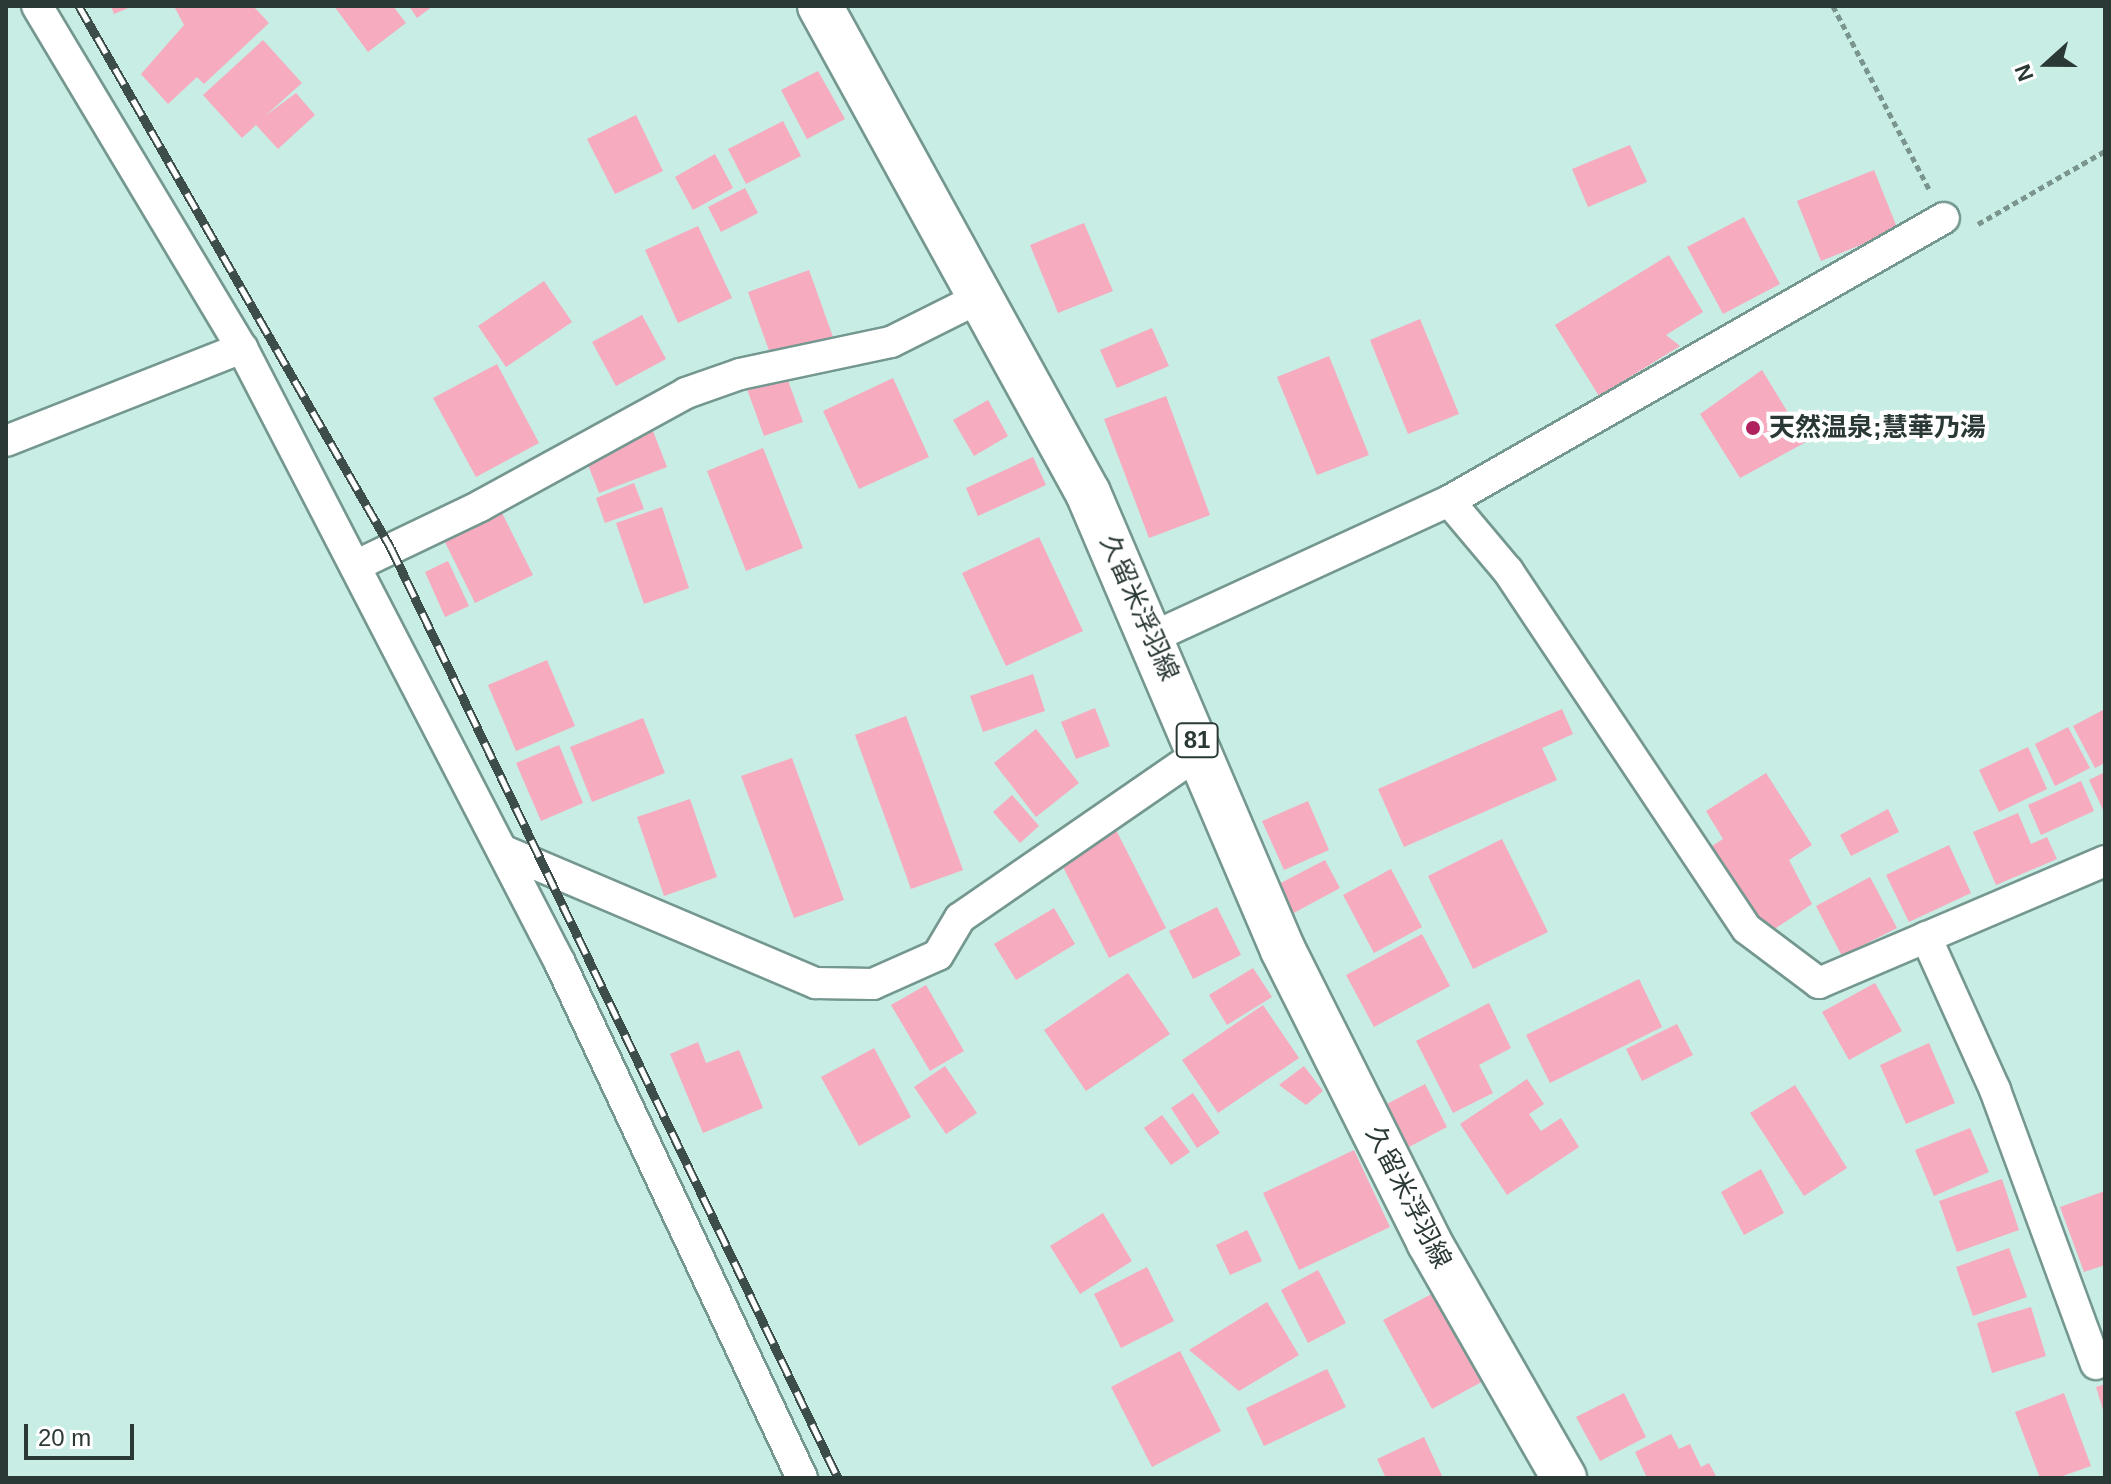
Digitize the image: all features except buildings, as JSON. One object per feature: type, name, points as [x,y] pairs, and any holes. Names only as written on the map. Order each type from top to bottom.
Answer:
[{"type":"main road","name":"久留米浮羽線","points":[[820,6],[983,296],[1088,493],[1202,751],[1290,964],[1429,1242],[1564,1478]]},
{"type":"street","points":[[37,6],[242,348],[502,850],[802,1478]]},
{"type":"street","points":[[1153,637],[1449,501],[1944,218]]},
{"type":"street","points":[[355,566],[480,506],[686,393],[740,374],[891,342],[983,296]]},
{"type":"street","points":[[6,441],[242,348]]},
{"type":"street","points":[[1449,501],[1508,571],[1747,929],[1819,983],[2105,861]]},
{"type":"street","points":[[502,850],[816,983],[873,984],[938,955],[960,918],[1202,751]]},
{"type":"street","points":[[1926,937],[1995,1090],[2096,1364]]},
{"type":"path","points":[[1833,6],[1944,218],[1972,227],[2105,151]]},
{"type":"railway","points":[[79,6],[391,548],[838,1478]]},
{"type":"place","name":"天然温泉;慧華乃湯","points":[[1753,428]]}]
